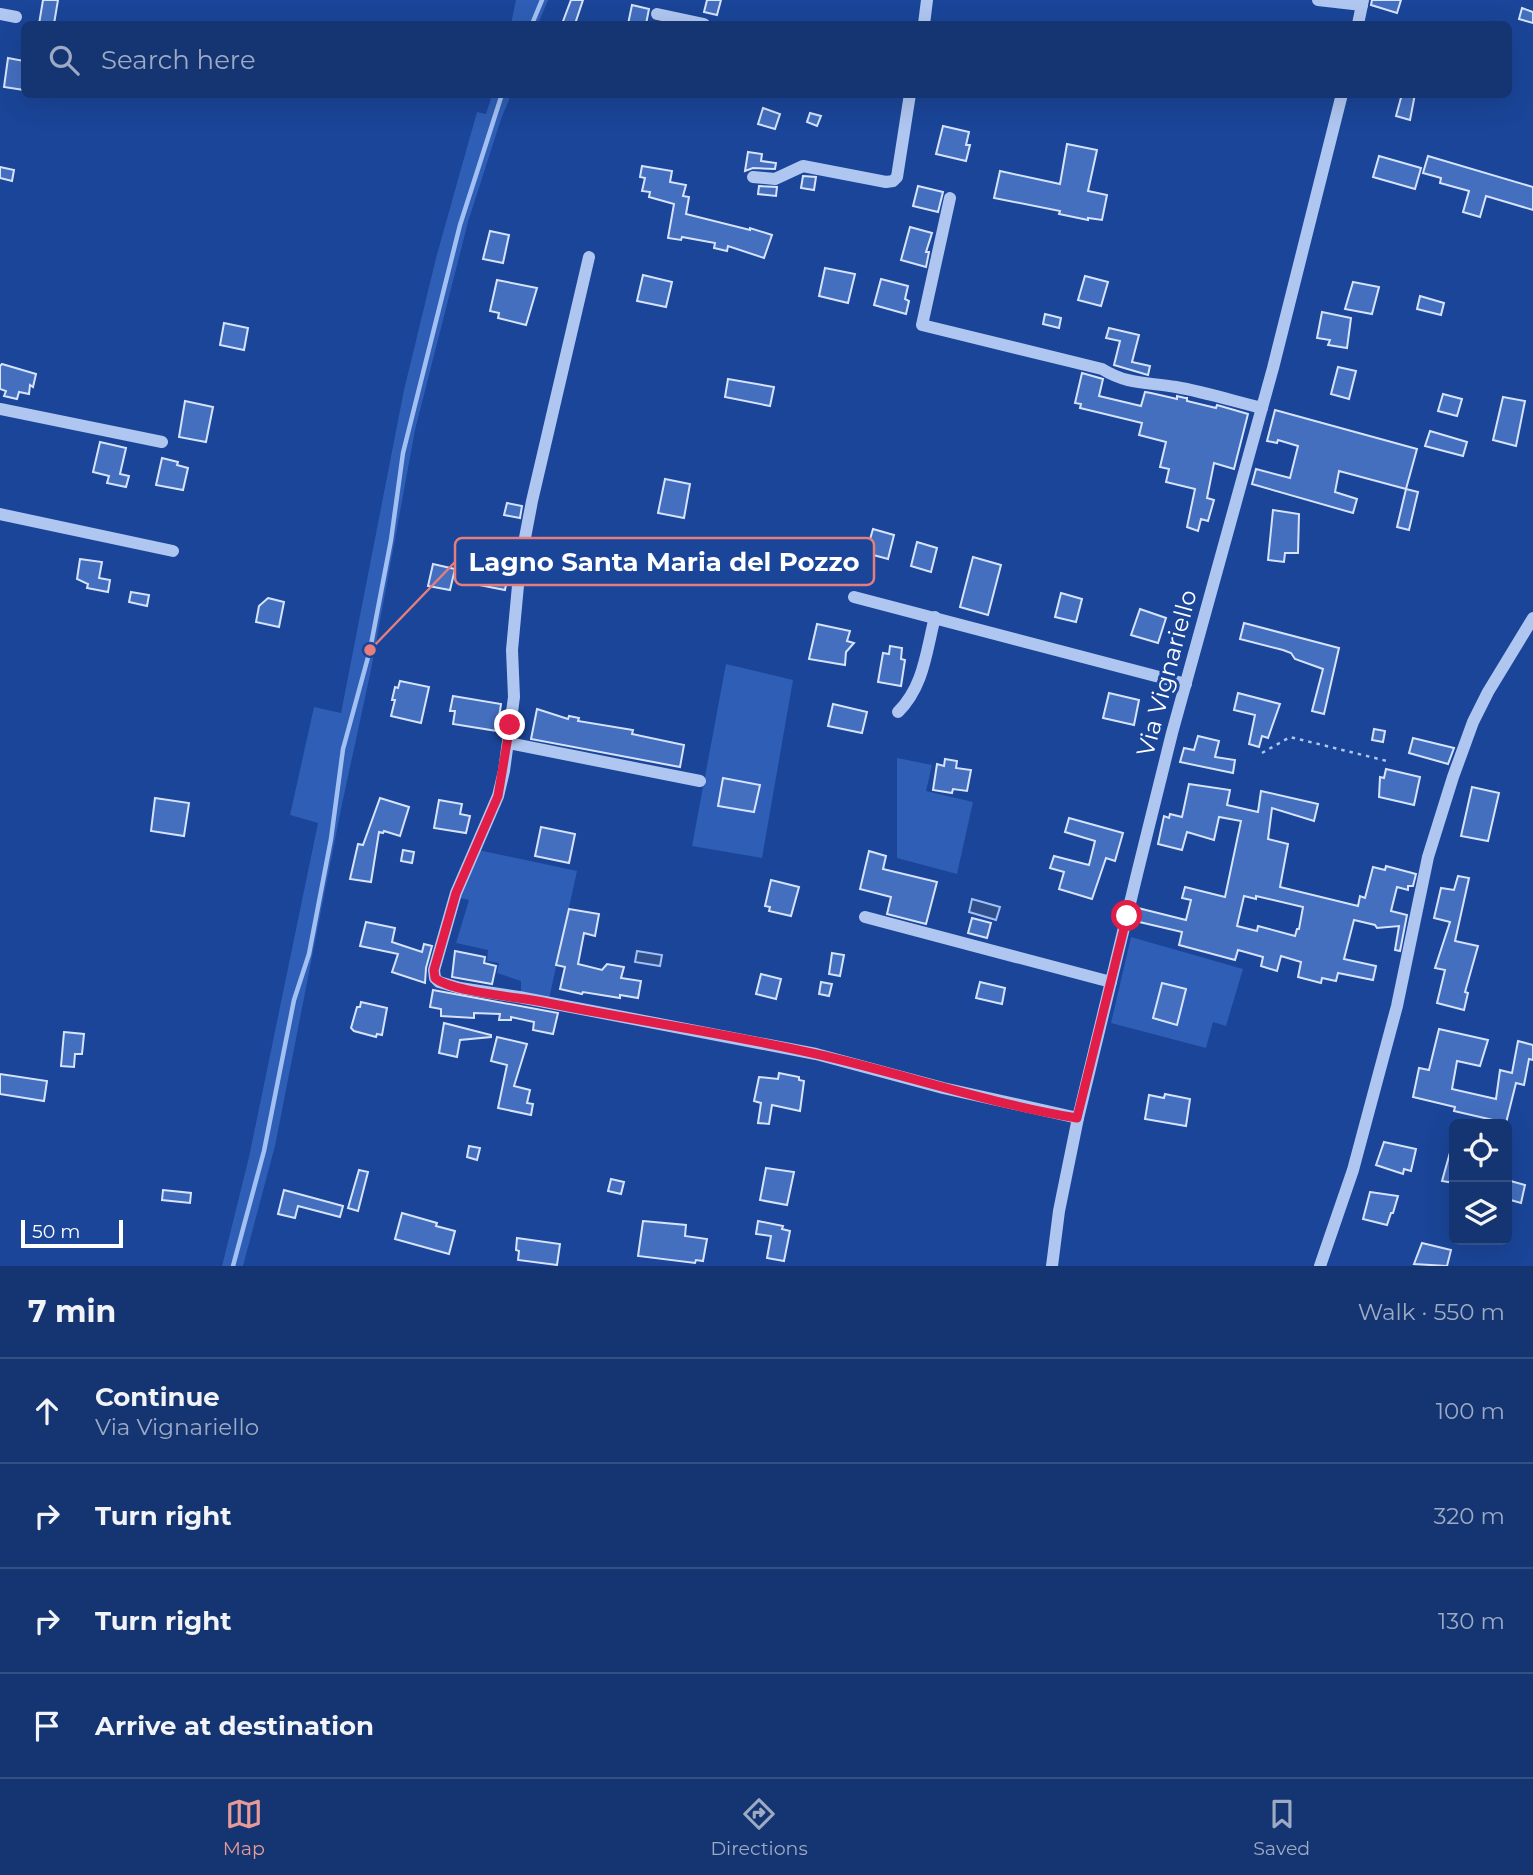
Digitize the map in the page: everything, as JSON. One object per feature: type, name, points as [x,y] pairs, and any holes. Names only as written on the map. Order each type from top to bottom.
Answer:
[{"type":"street","points":[[924,21],[927,0]]},
{"type":"street","points":[[1318,0],[1363,2],[1359,21]]},
{"type":"street","points":[[0,14],[16,17]]},
{"type":"street","points":[[657,14],[690,21]]},
{"type":"street","points":[[752,177],[775,179],[803,166],[893,181],[897,177],[909,98]]},
{"type":"street","name":"Via Vignariello","points":[[1052,1266],[1059,1211],[1077,1118],[1186,684],[1262,408],[1341,98]]},
{"type":"street","points":[[950,198],[922,325],[1102,369],[1118,379],[1174,387],[1262,408]]},
{"type":"street","points":[[589,257],[532,501],[520,564],[513,649],[514,698],[498,796],[470,859],[450,914],[434,970],[435,978],[439,982],[460,988],[816,1054],[943,1088],[1077,1118]]},
{"type":"street","points":[[0,409],[162,442]]},
{"type":"street","points":[[0,514],[173,551]]},
{"type":"street","points":[[854,597],[1186,684]]},
{"type":"street","points":[[898,712],[911,699],[918,685],[935,617]]},
{"type":"street","points":[[1320,1266],[1353,1170],[1397,1006],[1429,857],[1453,778],[1478,712],[1533,618]]},
{"type":"street","points":[[508,743],[699,781]]},
{"type":"street","points":[[865,917],[1111,982]]},
{"type":"path","points":[[1262,753],[1290,737],[1387,761]]},
{"type":"shaded area","points":[[516,0],[548,0],[539,21],[512,21]]},
{"type":"shaded area","points":[[491,98],[510,98],[468,222],[415,430],[371,670],[275,1146],[243,1266],[222,1266],[249,1157],[318,823],[290,815],[314,707],[341,713],[404,390],[436,258],[477,112],[486,114]]},
{"type":"shaded area","points":[[726,664],[793,680],[762,858],[692,846]]},
{"type":"shaded area","points":[[897,758],[932,765],[926,791],[973,802],[957,874],[897,858]]},
{"type":"shaded area","points":[[478,850],[577,871],[549,999],[521,993],[521,981],[497,973],[499,963],[487,961],[488,950],[456,943],[469,900],[460,898]]},
{"type":"shaded area","points":[[972,899],[1000,907],[996,920],[969,912]]},
{"type":"shaded area","points":[[1131,937],[1243,969],[1226,1026],[1213,1022],[1206,1048],[1111,1023]]},
{"type":"shaded area","points":[[637,951],[662,955],[660,966],[635,962]]},
{"type":"building","points":[[43,0],[58,0],[54,21],[40,21]]},
{"type":"building","points":[[571,0],[583,0],[576,21],[563,21]]},
{"type":"building","points":[[707,0],[721,0],[717,15],[704,12]]},
{"type":"building","points":[[1372,0],[1401,0],[1397,13],[1371,5]]},
{"type":"building","points":[[632,5],[649,9],[647,21],[629,21]]},
{"type":"building","points":[[1522,8],[1533,12],[1533,23],[1519,19]]},
{"type":"building","points":[[8,58],[21,60],[21,90],[4,87]]},
{"type":"building","points":[[1401,98],[1414,98],[1410,120],[1396,116]]},
{"type":"building","points":[[763,108],[780,114],[775,129],[758,124]]},
{"type":"building","points":[[810,113],[821,116],[817,126],[807,122]]},
{"type":"building","points":[[943,126],[969,132],[966,145],[970,145],[966,161],[936,154]]},
{"type":"building","points":[[1067,144],[1097,150],[1088,191],[1107,195],[1102,220],[1088,220],[1059,214],[1060,211],[994,198],[1000,171],[1060,184]]},
{"type":"building","points":[[748,152],[762,154],[761,161],[776,163],[775,169],[753,168],[745,171]]},
{"type":"building","points":[[1379,156],[1421,168],[1415,189],[1373,177]]},
{"type":"building","points":[[1428,156],[1533,187],[1533,210],[1486,196],[1480,217],[1463,212],[1469,191],[1440,183],[1441,178],[1423,173]]},
{"type":"building","points":[[642,166],[672,171],[670,182],[686,185],[683,196],[689,197],[686,214],[772,235],[764,258],[728,246],[727,251],[714,248],[715,243],[682,237],[681,240],[668,238],[674,204],[649,197],[650,192],[642,191],[645,178],[640,177]]},
{"type":"building","points":[[0,167],[14,170],[12,181],[0,178]]},
{"type":"building","points":[[803,176],[816,177],[814,190],[801,188]]},
{"type":"building","points":[[759,186],[777,187],[776,196],[758,194]]},
{"type":"building","points":[[918,186],[943,192],[938,212],[913,206]]},
{"type":"building","points":[[910,227],[932,233],[926,252],[929,252],[926,267],[901,260]]},
{"type":"building","points":[[490,231],[509,235],[503,263],[483,259]]},
{"type":"building","points":[[825,268],[855,274],[848,303],[819,296]]},
{"type":"building","points":[[643,275],[672,282],[666,307],[637,301]]},
{"type":"building","points":[[1085,276],[1108,282],[1101,306],[1078,300]]},
{"type":"building","points":[[881,279],[908,286],[906,314],[874,305]]},
{"type":"building","points":[[497,280],[537,288],[526,325],[498,318],[499,313],[490,311]]},
{"type":"building","points":[[1353,282],[1379,287],[1372,314],[1345,309]]},
{"type":"building","points":[[1420,296],[1444,303],[1441,315],[1417,309]]},
{"type":"building","points":[[1322,312],[1351,318],[1347,348],[1328,345],[1330,340],[1317,338]]},
{"type":"building","points":[[1045,314],[1061,318],[1059,328],[1043,324]]},
{"type":"building","points":[[224,323],[248,328],[244,350],[220,345]]},
{"type":"building","points":[[1109,328],[1139,335],[1132,362],[1150,366],[1148,375],[1114,365],[1120,341],[1106,338]]},
{"type":"building","points":[[2,364],[36,374],[29,394],[19,392],[17,399],[4,396],[6,391],[0,389]]},
{"type":"building","points":[[1338,367],[1356,371],[1349,399],[1331,394]]},
{"type":"building","points":[[1082,373],[1103,379],[1099,396],[1141,406],[1145,392],[1177,399],[1177,396],[1187,398],[1187,401],[1216,408],[1217,405],[1248,414],[1234,469],[1214,463],[1207,498],[1214,500],[1208,521],[1201,519],[1198,531],[1187,527],[1195,489],[1166,482],[1169,469],[1160,467],[1166,442],[1139,435],[1142,423],[1080,408],[1081,404],[1075,403]]},
{"type":"building","points":[[728,379],[774,387],[770,406],[725,397]]},
{"type":"building","points":[[1443,394],[1462,399],[1457,416],[1438,411]]},
{"type":"building","points":[[1503,397],[1525,401],[1516,446],[1493,440]]},
{"type":"building","points":[[185,401],[213,407],[206,442],[179,437]]},
{"type":"building","points":[[1275,410],[1417,449],[1406,489],[1339,471],[1335,492],[1357,499],[1353,513],[1252,484],[1256,469],[1290,478],[1298,446],[1278,440],[1277,443],[1267,441]]},
{"type":"building","points":[[1430,431],[1467,442],[1463,456],[1425,446]]},
{"type":"building","points":[[100,442],[126,448],[120,474],[129,476],[126,487],[107,483],[109,476],[93,472]]},
{"type":"building","points":[[162,458],[188,468],[183,490],[156,485]]},
{"type":"building","points":[[665,479],[690,484],[684,518],[658,513]]},
{"type":"building","points":[[1406,489],[1418,492],[1409,530],[1397,527]]},
{"type":"building","points":[[507,503],[522,506],[520,518],[504,515]]},
{"type":"building","points":[[1273,510],[1299,514],[1298,553],[1285,553],[1284,562],[1268,560]]},
{"type":"building","points":[[873,529],[894,535],[888,559],[866,553]]},
{"type":"building","points":[[917,542],[937,548],[931,572],[911,566]]},
{"type":"building","points":[[973,557],[1001,565],[988,615],[960,607]]},
{"type":"building","points":[[80,559],[102,562],[99,578],[110,580],[108,592],[87,588],[88,584],[77,579]]},
{"type":"building","points":[[433,564],[455,569],[450,590],[428,586]]},
{"type":"building","points":[[483,564],[509,569],[505,590],[479,585]]},
{"type":"building","points":[[131,592],[149,595],[147,606],[129,602]]},
{"type":"building","points":[[1061,593],[1082,599],[1076,622],[1055,617]]},
{"type":"building","points":[[268,598],[284,602],[279,627],[256,622],[259,606]]},
{"type":"building","points":[[1140,609],[1166,618],[1158,643],[1131,635]]},
{"type":"building","points":[[1244,623],[1339,648],[1324,714],[1312,711],[1323,669],[1295,659],[1291,653],[1283,650],[1240,639]]},
{"type":"building","points":[[817,624],[850,631],[847,641],[854,643],[846,652],[845,665],[809,659]]},
{"type":"building","points":[[890,646],[902,648],[901,659],[905,660],[901,686],[878,682],[883,653],[889,654]]},
{"type":"building","points":[[400,681],[429,687],[421,723],[391,716],[395,687],[398,688]]},
{"type":"building","points":[[1109,693],[1139,700],[1134,725],[1103,718]]},
{"type":"building","points":[[1238,693],[1280,704],[1268,738],[1262,736],[1259,747],[1249,744],[1255,715],[1234,710]]},
{"type":"building","points":[[453,696],[501,704],[497,731],[453,724],[455,711],[450,711]]},
{"type":"building","points":[[833,704],[867,712],[862,733],[828,726]]},
{"type":"building","points":[[537,709],[568,719],[569,716],[579,718],[578,721],[633,730],[632,734],[684,745],[680,767],[531,739]]},
{"type":"building","points":[[1374,729],[1385,731],[1383,742],[1372,740]]},
{"type":"building","points":[[1198,736],[1219,741],[1215,757],[1235,760],[1233,773],[1180,762],[1184,748],[1194,750]]},
{"type":"building","points":[[1413,738],[1454,748],[1448,764],[1409,753]]},
{"type":"building","points":[[945,759],[957,761],[956,768],[971,770],[967,791],[953,789],[952,793],[933,790],[937,764],[944,766]]},
{"type":"building","points":[[1386,769],[1420,777],[1414,805],[1379,797],[1380,777],[1384,778]]},
{"type":"building","points":[[723,778],[760,785],[754,812],[718,806]]},
{"type":"building","points":[[1189,784],[1230,790],[1227,805],[1258,812],[1261,791],[1318,804],[1314,821],[1272,808],[1268,839],[1288,844],[1280,887],[1358,906],[1360,896],[1365,898],[1373,867],[1385,870],[1386,866],[1416,874],[1413,886],[1408,886],[1408,890],[1397,887],[1391,911],[1407,915],[1400,951],[1395,950],[1399,926],[1377,928],[1375,925],[1354,920],[1344,959],[1376,966],[1373,980],[1338,973],[1336,981],[1322,978],[1321,983],[1298,977],[1301,962],[1281,956],[1277,971],[1261,966],[1263,957],[1238,950],[1235,960],[1179,945],[1182,932],[1135,921],[1138,908],[1186,920],[1191,900],[1182,898],[1185,887],[1225,897],[1241,821],[1219,817],[1214,840],[1187,832],[1182,850],[1158,844],[1164,816],[1169,818],[1170,814],[1182,817]],"holes":[[[1244,896],[1256,899],[1256,896],[1303,907],[1295,936],[1258,926],[1257,931],[1237,926]]]},
{"type":"building","points":[[1472,787],[1499,793],[1488,841],[1461,836]]},
{"type":"building","points":[[155,798],[189,803],[184,836],[151,831]]},
{"type":"building","points":[[380,798],[409,807],[400,836],[379,832],[371,882],[350,879],[358,844],[363,845]]},
{"type":"building","points":[[439,800],[462,804],[460,814],[470,816],[466,833],[434,828]]},
{"type":"building","points":[[1069,818],[1123,833],[1115,861],[1106,858],[1092,899],[1059,889],[1064,872],[1050,868],[1054,856],[1089,865],[1095,841],[1065,832]]},
{"type":"building","points":[[541,827],[575,834],[569,863],[535,856]]},
{"type":"building","points":[[403,850],[414,852],[412,863],[401,861]]},
{"type":"building","points":[[869,851],[886,856],[883,869],[937,882],[926,924],[887,914],[891,897],[860,889]]},
{"type":"building","points":[[1458,876],[1469,878],[1455,941],[1478,946],[1465,992],[1468,993],[1464,1010],[1437,1003],[1445,970],[1435,968],[1450,922],[1434,918],[1441,888],[1454,890]]},
{"type":"building","points":[[771,880],[799,887],[791,916],[769,911],[770,907],[765,906]]},
{"type":"building","points":[[569,909],[599,914],[595,936],[584,933],[578,964],[602,970],[607,964],[624,967],[621,978],[641,981],[638,998],[582,994],[560,989],[565,967],[556,965]]},
{"type":"building","points":[[972,918],[991,923],[987,938],[968,933]]},
{"type":"building","points":[[366,922],[395,928],[392,942],[422,952],[424,944],[432,946],[425,983],[392,972],[398,954],[360,946]]},
{"type":"building","points":[[455,951],[485,957],[484,963],[496,966],[492,984],[452,977]]},
{"type":"building","points":[[832,953],[844,955],[840,976],[829,974]]},
{"type":"building","points":[[761,974],[781,979],[776,999],[756,994]]},
{"type":"building","points":[[821,982],[832,984],[829,996],[819,994]]},
{"type":"building","points":[[980,982],[1005,988],[1002,1004],[976,998]]},
{"type":"building","points":[[1162,983],[1186,989],[1177,1025],[1153,1018]]},
{"type":"building","points":[[433,990],[558,1013],[553,1034],[533,1030],[534,1022],[511,1017],[511,1020],[499,1020],[500,1014],[474,1013],[474,1018],[441,1016],[441,1009],[430,1007]]},
{"type":"building","points":[[361,1002],[387,1008],[382,1035],[377,1034],[376,1037],[351,1028]]},
{"type":"building","points":[[444,1023],[491,1037],[460,1040],[457,1057],[439,1053]]},
{"type":"building","points":[[1439,1029],[1488,1040],[1480,1066],[1457,1061],[1452,1089],[1496,1099],[1500,1070],[1512,1073],[1518,1041],[1533,1045],[1533,1060],[1529,1059],[1524,1085],[1516,1083],[1507,1119],[1489,1119],[1454,1111],[1455,1107],[1413,1097],[1419,1068],[1429,1070]]},
{"type":"building","points":[[64,1032],[84,1034],[82,1054],[75,1054],[74,1067],[61,1066]]},
{"type":"building","points":[[497,1037],[527,1044],[514,1086],[530,1090],[527,1103],[533,1104],[531,1115],[498,1108],[507,1065],[491,1061]]},
{"type":"building","points":[[779,1073],[799,1077],[799,1080],[804,1081],[800,1111],[772,1105],[769,1124],[758,1123],[761,1103],[754,1101],[759,1077],[778,1079]]},
{"type":"building","points":[[0,1074],[47,1081],[44,1101],[0,1094]]},
{"type":"building","points":[[1165,1094],[1190,1099],[1186,1126],[1145,1119],[1149,1095],[1164,1098]]},
{"type":"building","points":[[1384,1142],[1416,1149],[1411,1171],[1404,1169],[1403,1174],[1376,1165]]},
{"type":"building","points":[[469,1146],[480,1148],[477,1160],[467,1157]]},
{"type":"building","points":[[1449,1156],[1449,1182],[1442,1181]]},
{"type":"building","points":[[766,1168],[794,1172],[787,1205],[760,1200]]},
{"type":"building","points":[[359,1170],[368,1172],[358,1211],[348,1208]]},
{"type":"building","points":[[611,1179],[624,1182],[621,1194],[608,1191]]},
{"type":"building","points":[[1512,1181],[1525,1185],[1521,1203],[1512,1200]]},
{"type":"building","points":[[163,1190],[191,1193],[190,1203],[162,1200]]},
{"type":"building","points":[[284,1190],[343,1206],[340,1217],[298,1206],[295,1218],[278,1214]]},
{"type":"building","points":[[1370,1192],[1398,1196],[1387,1225],[1363,1219]]},
{"type":"building","points":[[402,1213],[455,1231],[449,1254],[395,1239]]},
{"type":"building","points":[[643,1221],[686,1225],[685,1236],[707,1239],[703,1261],[696,1260],[695,1263],[638,1256]]},
{"type":"building","points":[[758,1221],[783,1226],[782,1229],[790,1231],[784,1261],[767,1258],[771,1236],[756,1234]]},
{"type":"building","points":[[517,1238],[560,1244],[557,1265],[518,1260]]},
{"type":"building","points":[[1422,1243],[1451,1250],[1447,1266],[1414,1264]]},
{"type":"waterway","points":[[533,21],[542,0]]},
{"type":"waterway","points":[[233,1266],[264,1151],[294,1000],[309,954],[331,839],[343,749],[370,650],[391,540],[403,453],[460,225],[501,98]]},
{"type":"place","name":"Lagno Santa Maria del Pozzo","points":[[370,650]]},
{"type":"route","points":[[510,725],[498,796],[456,893],[434,970],[435,978],[439,982],[816,1054],[943,1088],[1077,1118],[1127,916]]}]
